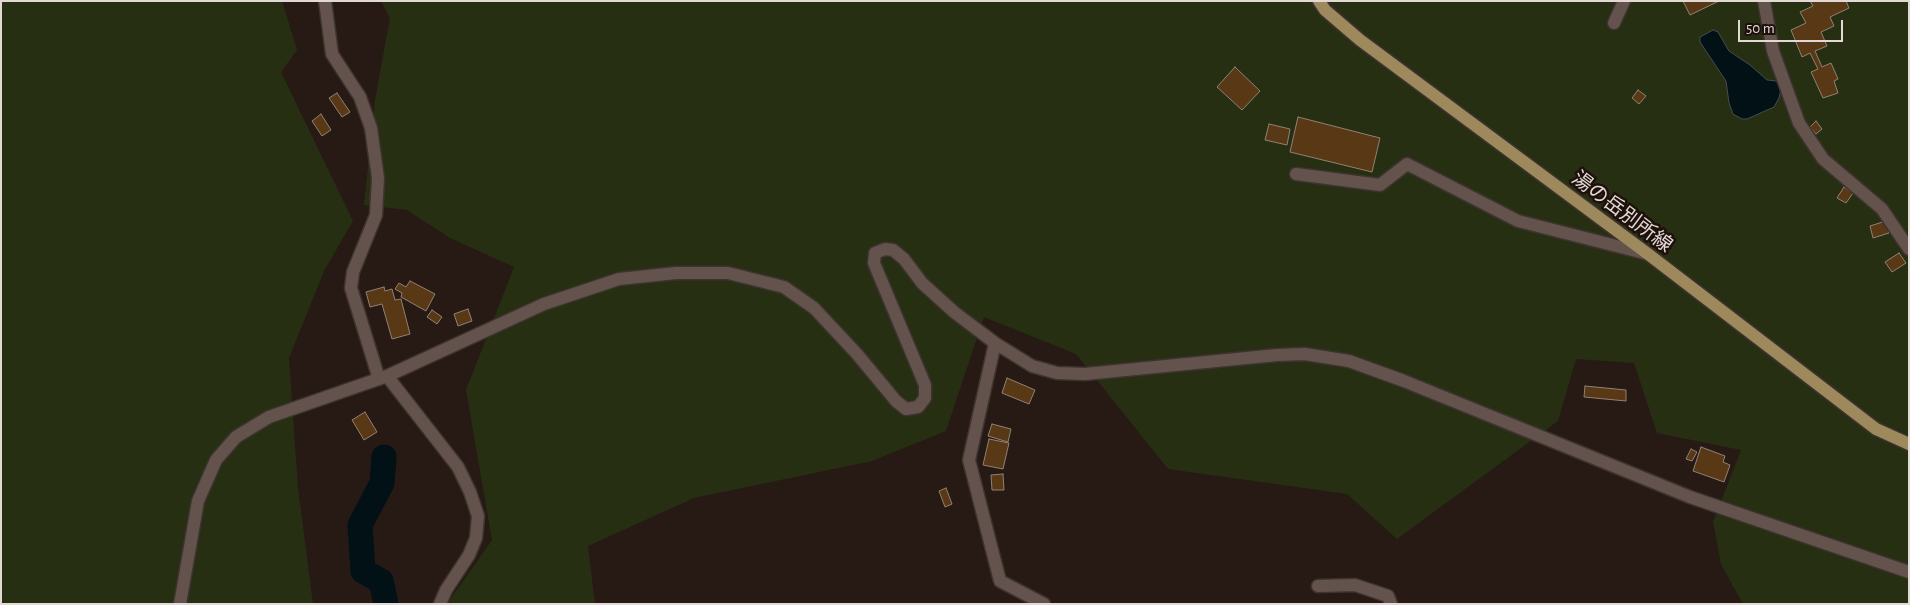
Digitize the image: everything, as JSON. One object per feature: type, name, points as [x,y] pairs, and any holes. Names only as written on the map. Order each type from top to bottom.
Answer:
[{"type":"main road","name":"湯の岳別所線","points":[[1319,1],[1325,10],[1360,40],[1648,254],[1876,429],[1909,444]]},
{"type":"street","points":[[325,1],[332,54],[360,97],[371,128],[377,169],[376,215],[353,272],[350,288],[383,377],[458,467],[470,492],[478,516],[476,538],[469,555],[446,590],[440,604]]},
{"type":"street","points":[[1614,23],[1624,1]]},
{"type":"street","points":[[1764,1],[1773,51],[1799,123],[1823,159],[1882,209],[1909,249]]},
{"type":"street","points":[[1296,174],[1380,185],[1407,164],[1518,220],[1648,254]]},
{"type":"street","points":[[180,604],[198,501],[216,460],[236,437],[269,417],[383,377],[544,304],[619,279],[676,273],[728,273],[784,287],[814,308],[857,354],[896,401],[906,409],[918,407],[925,398],[925,385],[874,264],[875,253],[885,249],[893,250],[904,259],[922,283],[954,312],[994,343],[1032,366],[1057,373],[1085,374],[1277,355],[1305,354],[1349,361],[1404,381],[1690,497],[1909,572]]},
{"type":"street","points":[[994,343],[969,460],[1000,581],[1044,604]]},
{"type":"street","points":[[1318,586],[1355,585],[1388,596],[1391,604]]},
{"type":"green space","points":[[1,1],[282,1],[297,50],[281,72],[353,221],[324,271],[289,358],[298,488],[313,604],[1,604]]},
{"type":"green space","points":[[381,1],[1909,1],[1909,604],[1743,604],[1721,564],[1713,522],[1741,450],[1657,433],[1634,363],[1576,359],[1558,421],[1397,539],[1347,494],[1168,469],[1076,354],[984,317],[946,431],[872,461],[694,498],[588,546],[595,604],[447,604],[492,540],[466,390],[514,267],[450,238],[407,210],[364,205],[375,100],[390,18]]},
{"type":"shaded area","points":[[1713,30],[1718,32],[1729,51],[1750,65],[1767,80],[1779,83],[1781,89],[1774,107],[1747,119],[1742,119],[1733,114],[1729,103],[1726,81],[1700,42],[1700,37]]},
{"type":"building","points":[[1683,1],[1719,1],[1690,15]]},
{"type":"building","points":[[1810,1],[1846,1],[1849,8],[1830,17],[1834,26],[1821,32],[1827,46],[1815,51],[1822,67],[1831,63],[1838,79],[1834,81],[1838,93],[1823,98],[1811,72],[1818,69],[1810,53],[1802,57],[1791,30],[1806,23],[1800,12],[1813,6]]},
{"type":"building","points":[[1235,67],[1260,91],[1242,110],[1217,87]]},
{"type":"building","points":[[1638,90],[1646,96],[1639,104],[1632,98]]},
{"type":"building","points":[[337,93],[350,112],[342,117],[329,98]]},
{"type":"building","points":[[321,114],[331,130],[322,136],[312,121]]},
{"type":"building","points":[[1298,117],[1380,138],[1372,172],[1290,152]]},
{"type":"building","points":[[1816,121],[1822,129],[1816,134],[1810,127]]},
{"type":"building","points":[[1269,124],[1290,129],[1287,145],[1265,140]]},
{"type":"building","points":[[1844,187],[1853,193],[1846,203],[1837,198]]},
{"type":"building","points":[[1886,221],[1889,233],[1873,238],[1870,226]]},
{"type":"building","points":[[1899,253],[1906,263],[1892,272],[1885,262]]},
{"type":"building","points":[[410,281],[435,294],[426,311],[401,297],[402,293],[395,289],[399,283],[406,287]]},
{"type":"building","points":[[384,287],[385,291],[392,289],[395,300],[401,299],[410,334],[392,339],[382,304],[370,307],[366,292]]},
{"type":"building","points":[[468,309],[472,321],[458,326],[454,314]]},
{"type":"building","points":[[432,310],[442,317],[437,324],[427,317]]},
{"type":"building","points":[[1007,378],[1035,390],[1029,404],[1002,393]]},
{"type":"building","points":[[1585,386],[1626,390],[1626,401],[1584,397]]},
{"type":"building","points":[[365,412],[377,432],[364,440],[352,420]]},
{"type":"building","points":[[992,424],[1011,429],[1008,442],[988,436]]},
{"type":"building","points":[[989,439],[1009,443],[1003,469],[983,465]]},
{"type":"building","points":[[1701,447],[1725,456],[1723,462],[1730,465],[1724,482],[1693,471]]},
{"type":"building","points":[[1691,449],[1697,452],[1692,461],[1686,459]]},
{"type":"building","points":[[1003,474],[1004,490],[992,490],[991,475]]},
{"type":"building","points":[[946,488],[952,504],[945,507],[939,491]]},
{"type":"waterway","points":[[384,457],[382,483],[360,525],[363,571],[381,581],[386,604]]}]
